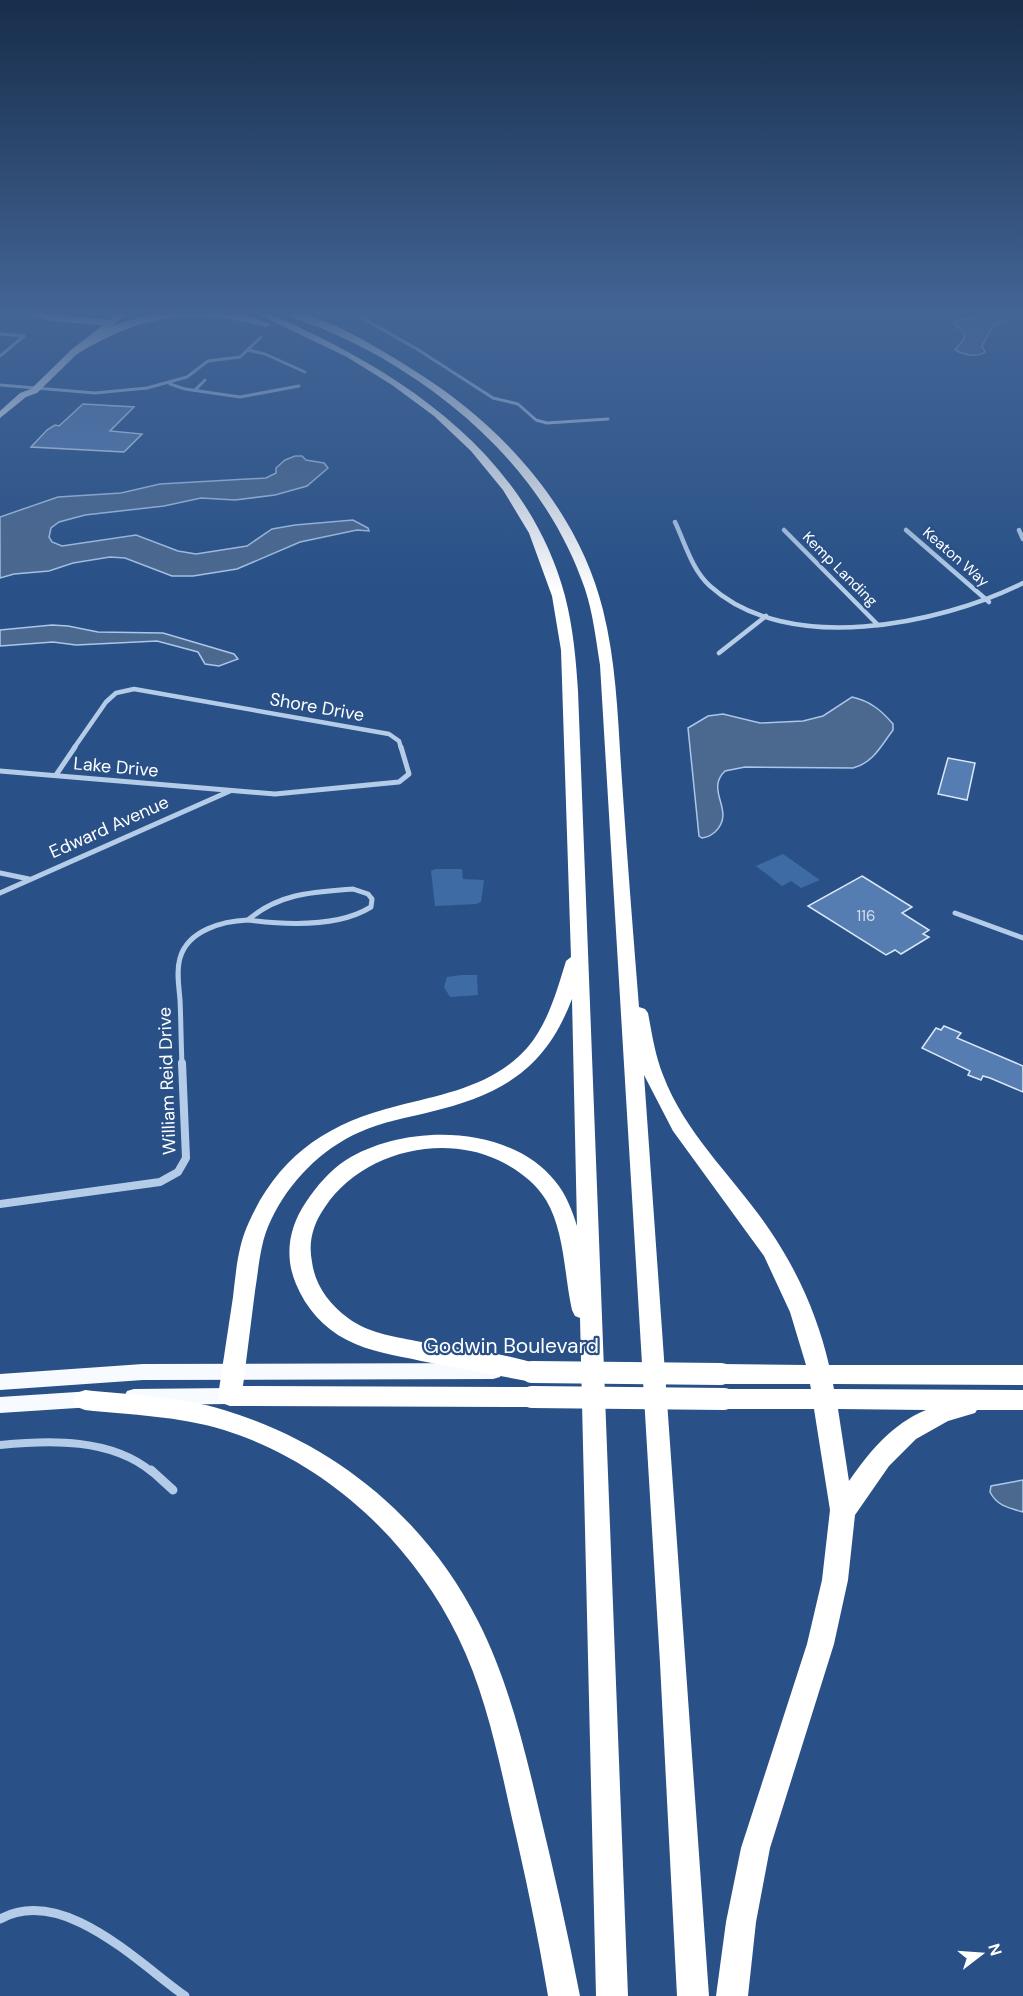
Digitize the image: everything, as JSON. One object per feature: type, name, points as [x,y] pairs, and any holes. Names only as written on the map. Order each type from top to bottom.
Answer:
[{"type":"highway","points":[[424,404],[447,421],[487,461],[529,521],[556,586],[567,631],[572,691],[612,1996]]},
{"type":"highway","points":[[457,404],[496,438],[533,479],[550,503],[581,561],[596,605],[607,665],[674,1644],[693,1996]]},
{"type":"highway","points":[[624,926],[637,981],[645,1045],[663,1098],[691,1145],[753,1222],[778,1260],[805,1322],[819,1374],[843,1511],[836,1582],[822,1644],[768,1802],[753,1858],[738,1933],[732,1996]]},
{"type":"highway","points":[[579,945],[551,1027],[532,1054],[515,1070],[479,1091],[457,1100],[370,1120],[310,1153],[284,1180],[269,1200],[258,1221],[251,1244],[230,1395],[1023,1400]]},
{"type":"highway","points":[[532,1371],[385,1344],[348,1330],[335,1320],[310,1291],[302,1272],[299,1255],[304,1224],[323,1192],[335,1179],[358,1162],[399,1147],[418,1143],[463,1143],[485,1148],[520,1163],[547,1186],[566,1221],[571,1238],[576,1286],[590,1332]]},
{"type":"highway","name":"Godwin Boulevard","points":[[532,1371],[1023,1375]]},
{"type":"highway","points":[[843,1511],[873,1466],[900,1437],[943,1412],[996,1399]]},
{"type":"highway","points":[[85,1400],[171,1409],[221,1419],[257,1431],[318,1462],[366,1496],[399,1525],[423,1552],[444,1582],[468,1626],[485,1667],[514,1763],[555,1943],[564,1996]]},
{"type":"main road","name":"Godwin Boulevard","points":[[0,1382],[143,1372],[532,1371]]},
{"type":"main road","points":[[0,1405],[230,1395]]},
{"type":"street","points":[[517,404],[538,422],[608,419]]},
{"type":"street","points":[[675,522],[711,586],[731,602],[766,616],[818,626],[878,625],[953,613],[989,602],[1023,584]]},
{"type":"street","name":"Kemp Landing","points":[[784,530],[878,625]]},
{"type":"street","name":"Keaton Way","points":[[906,530],[989,602]]},
{"type":"street","points":[[1019,530],[1023,539]]},
{"type":"street","points":[[719,652],[766,616]]},
{"type":"street","name":"Shore Drive","points":[[57,776],[106,702],[116,693],[134,689],[389,734],[399,741],[409,774],[399,782],[327,790],[275,794],[231,790]]},
{"type":"street","name":"Lake Drive","points":[[0,771],[231,790]]},
{"type":"street","name":"Edward Avenue","points":[[0,893],[231,790]]},
{"type":"street","points":[[0,873],[30,879]]},
{"type":"street","name":"William Reid Drive","points":[[0,1204],[160,1182],[178,1172],[186,1158],[180,1014],[179,963],[181,954],[188,945],[206,931],[228,922],[248,920],[282,924],[300,923],[361,914],[367,911],[373,903],[368,894],[353,890],[284,896],[268,902],[248,920]]},
{"type":"street","points":[[954,913],[1023,938]]},
{"type":"street","points":[[0,1445],[52,1443],[118,1453],[151,1470],[173,1490]]},
{"type":"street","points":[[0,1919],[24,1909],[41,1909],[78,1922],[185,1996]]},
{"type":"shaded area","points":[[295,456],[324,463],[328,468],[307,486],[275,495],[235,500],[201,498],[164,506],[85,515],[59,522],[51,528],[49,537],[52,542],[62,546],[136,535],[178,551],[196,554],[247,546],[272,529],[295,525],[353,520],[368,528],[369,531],[357,530],[300,542],[237,569],[193,576],[172,576],[125,558],[110,557],[73,563],[49,571],[14,574],[0,578],[0,517],[58,497],[121,493],[160,484],[266,478],[276,473],[276,468],[285,460]]},
{"type":"shaded area","points":[[52,625],[98,632],[163,633],[234,654],[238,659],[219,666],[205,664],[198,652],[157,641],[76,645],[53,642],[0,646],[0,630]]},
{"type":"shaded area","points":[[852,697],[875,707],[893,724],[893,730],[871,758],[853,768],[745,767],[725,771],[719,779],[718,786],[723,816],[721,824],[710,835],[702,838],[699,836],[688,728],[708,716],[723,714],[760,723],[803,721],[823,716]]},
{"type":"shaded area","points":[[783,854],[820,880],[801,888],[791,881],[782,886],[756,866]]},
{"type":"shaded area","points":[[462,869],[463,879],[484,880],[481,902],[435,906],[431,871]]},
{"type":"shaded area","points":[[477,975],[478,995],[450,997],[444,987],[447,977]]},
{"type":"shaded area","points":[[1023,1480],[1023,1512],[1008,1508],[990,1492],[991,1486]]},
{"type":"building","points":[[83,404],[134,407],[110,431],[142,434],[124,452],[31,447],[47,430],[55,425],[59,426]]},
{"type":"building","points":[[948,758],[975,763],[967,800],[938,794]]},
{"type":"building","points":[[862,876],[912,907],[902,913],[929,930],[923,934],[929,937],[901,954],[895,950],[886,955],[808,906]]},
{"type":"building","points":[[944,1026],[961,1033],[957,1038],[1023,1066],[1023,1092],[990,1078],[983,1076],[981,1080],[968,1075],[970,1071],[922,1048],[936,1028],[941,1030]]}]
